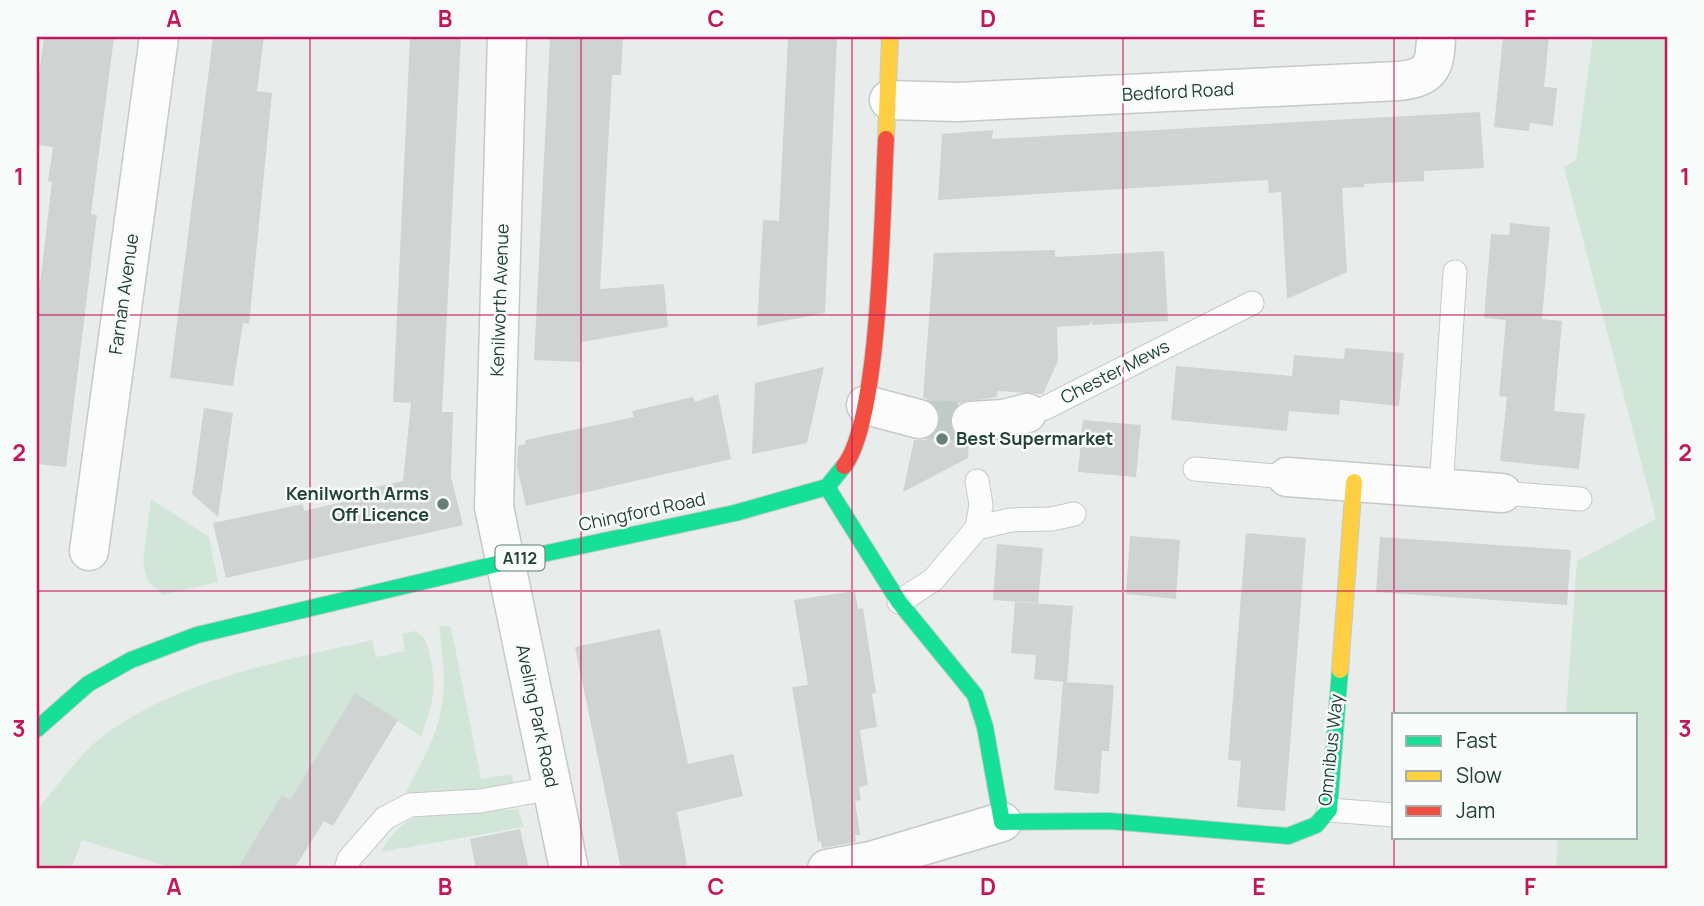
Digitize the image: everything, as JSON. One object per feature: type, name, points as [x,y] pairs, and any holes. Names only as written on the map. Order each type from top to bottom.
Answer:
[{"type":"main road","points":[[890,37],[889,100],[872,359],[866,405],[854,453],[827,487],[899,602],[975,695],[985,727],[1002,822]]},
{"type":"main road","name":"Omnibus Way","points":[[1002,822],[1044,818],[1090,820],[1288,836],[1316,825],[1329,810],[1354,482]]},
{"type":"main road","name":"Chingford Road","points":[[41,715],[131,660],[197,635],[505,562],[735,513],[827,487]]},
{"type":"street","name":"Farnan Avenue","points":[[89,551],[159,37]]},
{"type":"street","name":"Kenilworth Avenue","points":[[505,562],[494,507],[507,37]]},
{"type":"street","name":"Bedford Road","points":[[889,100],[957,102],[1399,81],[1419,78],[1429,71],[1435,56],[1436,37]]},
{"type":"street","points":[[866,405],[919,419]]},
{"type":"street","name":"Chester Mews","points":[[971,421],[1004,419],[1027,413]]},
{"type":"street","points":[[1287,477],[1502,493]]},
{"type":"street","name":"Aveling Park Road","points":[[505,562],[569,869]]},
{"type":"street","name":"Omnibus Way","points":[[827,869],[912,850],[1002,822]]},
{"type":"lane","points":[[1441,489],[1455,272]]},
{"type":"lane","name":"Chester Mews","points":[[1027,413],[1045,408],[1252,303]]},
{"type":"lane","points":[[1195,469],[1287,477]]},
{"type":"lane","points":[[899,602],[933,580],[977,528],[981,505],[977,481]]},
{"type":"lane","points":[[1502,493],[1580,499]]},
{"type":"lane","points":[[977,528],[1010,520],[1052,519],[1074,514]]},
{"type":"lane","points":[[346,869],[349,859],[384,818],[410,805],[480,801],[552,788]]},
{"type":"lane","points":[[1329,810],[1392,815]]},
{"type":"green space","points":[[1593,37],[1667,37],[1667,869],[1556,869],[1558,839],[1638,839],[1638,713],[1566,713],[1577,561],[1656,519],[1564,167],[1576,160]]},
{"type":"green space","points":[[151,499],[209,537],[218,582],[163,595],[147,580],[143,560]]},
{"type":"green space","points":[[439,625],[451,627],[481,779],[512,774],[514,790],[414,800],[406,791],[429,747],[441,711],[444,674]]},
{"type":"green space","points":[[415,631],[425,639],[428,646],[434,681],[431,707],[421,736],[355,694],[290,800],[282,796],[237,869],[176,869],[82,840],[71,869],[37,869],[37,810],[73,765],[97,741],[126,720],[192,688],[301,656],[372,640],[376,657],[405,651],[402,634]]},
{"type":"green space","points":[[518,809],[524,827],[381,852],[393,834],[407,822],[423,815],[441,811]]},
{"type":"building","points":[[44,37],[114,37],[91,214],[97,215],[66,467],[37,464],[37,309],[52,182],[48,181],[53,147],[37,145],[37,91]]},
{"type":"building","points":[[213,37],[264,37],[257,91],[272,93],[249,324],[243,323],[233,386],[170,378]]},
{"type":"building","points":[[410,37],[461,37],[442,412],[453,412],[451,477],[463,525],[226,578],[213,523],[303,504],[304,511],[363,497],[362,490],[403,481],[411,403],[393,402]]},
{"type":"building","points":[[550,37],[623,37],[621,75],[612,75],[600,289],[664,284],[668,327],[581,342],[580,362],[534,360]]},
{"type":"building","points":[[788,37],[837,37],[825,313],[757,326],[763,220],[779,221]]},
{"type":"building","points":[[1503,37],[1549,37],[1544,87],[1557,88],[1553,126],[1530,123],[1529,131],[1494,127]]},
{"type":"building","points":[[1480,112],[1484,168],[1424,171],[1424,181],[1364,184],[1364,187],[1342,188],[1347,272],[1287,299],[1281,192],[1269,193],[1268,180],[938,200],[942,134],[993,130],[992,139]]},
{"type":"building","points":[[1510,223],[1550,227],[1542,319],[1562,321],[1554,411],[1585,414],[1579,469],[1500,461],[1507,397],[1499,396],[1506,320],[1484,318],[1491,234],[1509,235]]},
{"type":"building","points":[[1055,250],[1055,257],[1164,251],[1168,321],[1092,325],[1093,320],[1089,325],[1057,327],[1058,361],[1043,394],[998,391],[997,397],[958,403],[951,412],[949,423],[953,434],[969,442],[968,458],[903,492],[914,440],[925,440],[934,435],[940,424],[940,414],[935,404],[923,397],[934,253]]},
{"type":"building","points":[[1345,348],[1404,353],[1399,406],[1340,400],[1339,415],[1289,411],[1287,431],[1171,420],[1176,366],[1292,376],[1294,355],[1344,359]]},
{"type":"building","points":[[824,367],[807,443],[752,454],[755,383]]},
{"type":"building","points":[[718,394],[731,459],[526,506],[517,467],[518,446],[525,444],[526,440],[634,417],[632,411],[693,397],[695,402]]},
{"type":"building","points":[[204,408],[233,413],[218,517],[192,494]]},
{"type":"building","points":[[1083,420],[1141,425],[1136,477],[1078,472]]},
{"type":"building","points":[[1246,533],[1306,538],[1285,811],[1237,807],[1241,761],[1228,760]]},
{"type":"building","points":[[1130,536],[1180,540],[1176,599],[1126,594]]},
{"type":"building","points":[[1380,537],[1571,550],[1567,605],[1376,592]]},
{"type":"building","points":[[997,544],[1043,548],[1038,603],[993,600]]},
{"type":"building","points":[[855,591],[858,609],[863,608],[876,693],[872,694],[877,727],[860,730],[868,785],[859,787],[861,800],[855,801],[860,835],[855,835],[856,842],[822,848],[821,841],[818,842],[792,687],[808,685],[794,600]]},
{"type":"building","points":[[1015,602],[1073,606],[1067,682],[1034,679],[1036,655],[1011,653]]},
{"type":"building","points":[[660,629],[688,764],[733,754],[743,796],[677,812],[687,865],[670,869],[621,869],[575,647]]},
{"type":"building","points":[[1063,682],[1114,685],[1109,751],[1102,751],[1099,794],[1054,790]]},
{"type":"building","points":[[355,693],[398,720],[333,826],[324,821],[294,869],[237,869],[282,795],[290,800]]},
{"type":"building","points":[[520,829],[529,869],[476,869],[470,839]]},
{"type":"tunnel","points":[[919,419],[971,421]]},
{"type":"traffic: fast","points":[[37,729],[88,684],[131,660],[197,635],[505,562],[735,513],[827,487],[844,466]]},
{"type":"traffic: fast","points":[[827,487],[899,602],[975,695],[985,727],[1002,822],[1109,821],[1288,836],[1316,825],[1329,810],[1340,670]]},
{"type":"traffic: slow","points":[[886,139],[890,37]]},
{"type":"traffic: slow","points":[[1340,670],[1354,482]]},
{"type":"traffic: jam","points":[[844,466],[856,441],[866,405],[872,360],[881,260],[886,139]]},
{"type":"place","name":"Best Supermarket","points":[[942,439]]},
{"type":"place","name":"Kenilworth Arms Off Licence","points":[[443,504]]}]
